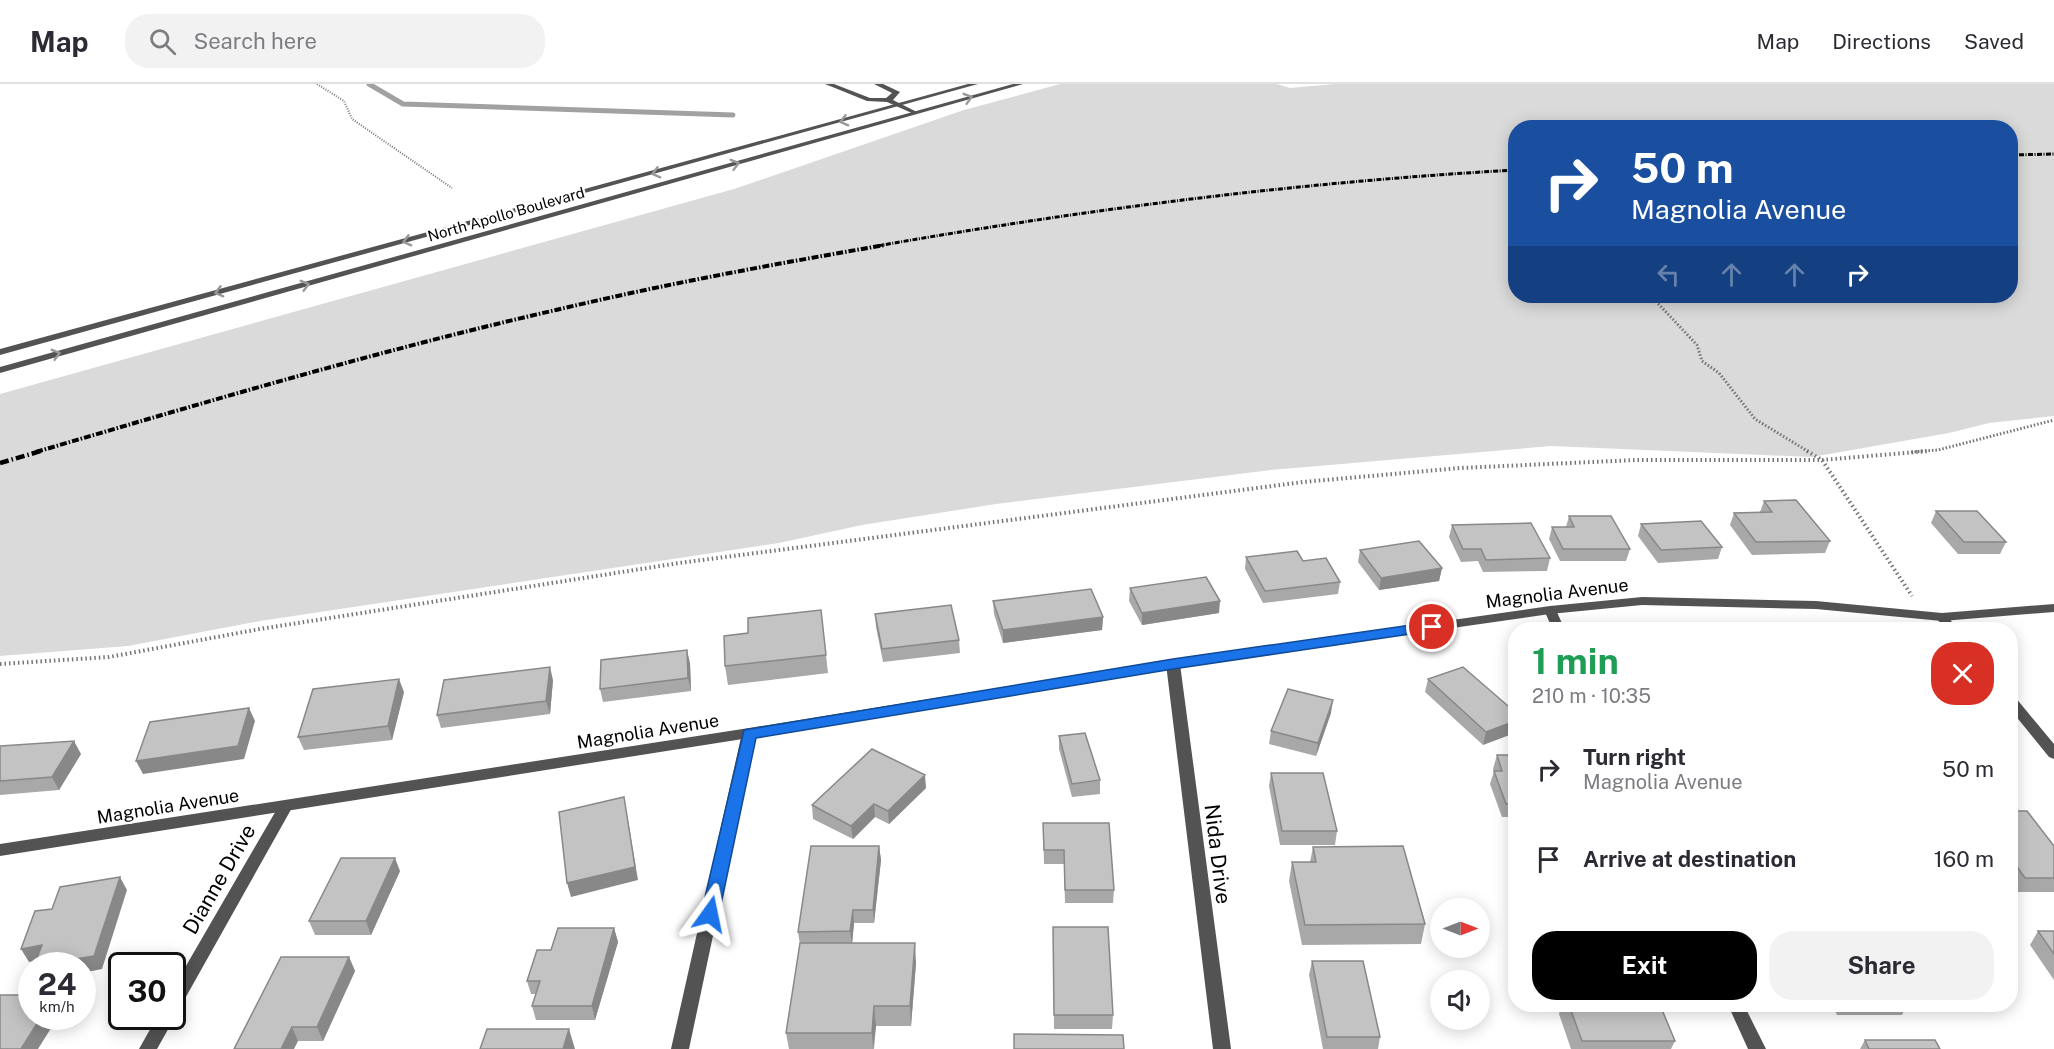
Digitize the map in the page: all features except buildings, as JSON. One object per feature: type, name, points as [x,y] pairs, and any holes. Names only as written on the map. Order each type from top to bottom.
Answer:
[{"type":"street","points":[[828,84],[869,100],[888,100],[916,113]]},
{"type":"street","points":[[877,84],[897,92],[888,100]]},
{"type":"street","name":"North Apollo Boulevard","points":[[0,352],[975,84]]},
{"type":"street","name":"North Apollo Boulevard","points":[[0,370],[1020,84]]},
{"type":"street","name":"Magnolia Avenue","points":[[0,850],[749,734],[1173,664],[1550,610],[1642,601],[1816,605],[1942,617],[2054,608]]},
{"type":"street","points":[[1550,610],[1555,622]]},
{"type":"street","points":[[1942,617],[1946,622]]},
{"type":"street","name":"Nida Drive","points":[[1173,664],[1222,1049]]},
{"type":"street","points":[[2018,710],[2054,754]]},
{"type":"street","points":[[680,1049],[749,734]]},
{"type":"street","name":"Dianne Drive","points":[[186,981],[286,806]]},
{"type":"street","points":[[1739,1012],[1756,1049]]},
{"type":"street","points":[[148,1049],[159,1030]]},
{"type":"path","points":[[317,84],[344,101],[352,119],[452,188]]},
{"type":"path","points":[[1658,303],[1698,345],[1702,361],[1719,373],[1755,419],[1822,460],[1913,598],[1942,617]]},
{"type":"path","points":[[0,664],[109,657],[272,627],[679,563],[1303,482],[1460,468],[1636,460],[1822,460],[1938,450],[2054,420]]},
{"type":"shaded area","points":[[1060,84],[1277,84],[1290,88],[1334,84],[2054,84],[2054,416],[1989,423],[1949,433],[1812,457],[1551,446],[1271,470],[996,504],[862,525],[779,543],[260,621],[128,646],[0,656],[0,394],[734,189],[964,110]]},
{"type":"waterway","points":[[369,84],[403,104],[733,115]]},
{"type":"railway","points":[[2018,155],[2054,154]]},
{"type":"railway","points":[[877,246],[1035,220],[1194,199],[1354,182],[1508,170]]},
{"type":"railway","points":[[36,452],[295,377],[491,325],[679,283],[885,245]]},
{"type":"railway","points":[[0,463],[41,451]]},
{"type":"route","points":[[710,914],[749,734],[1173,664],[1432,627]]}]
